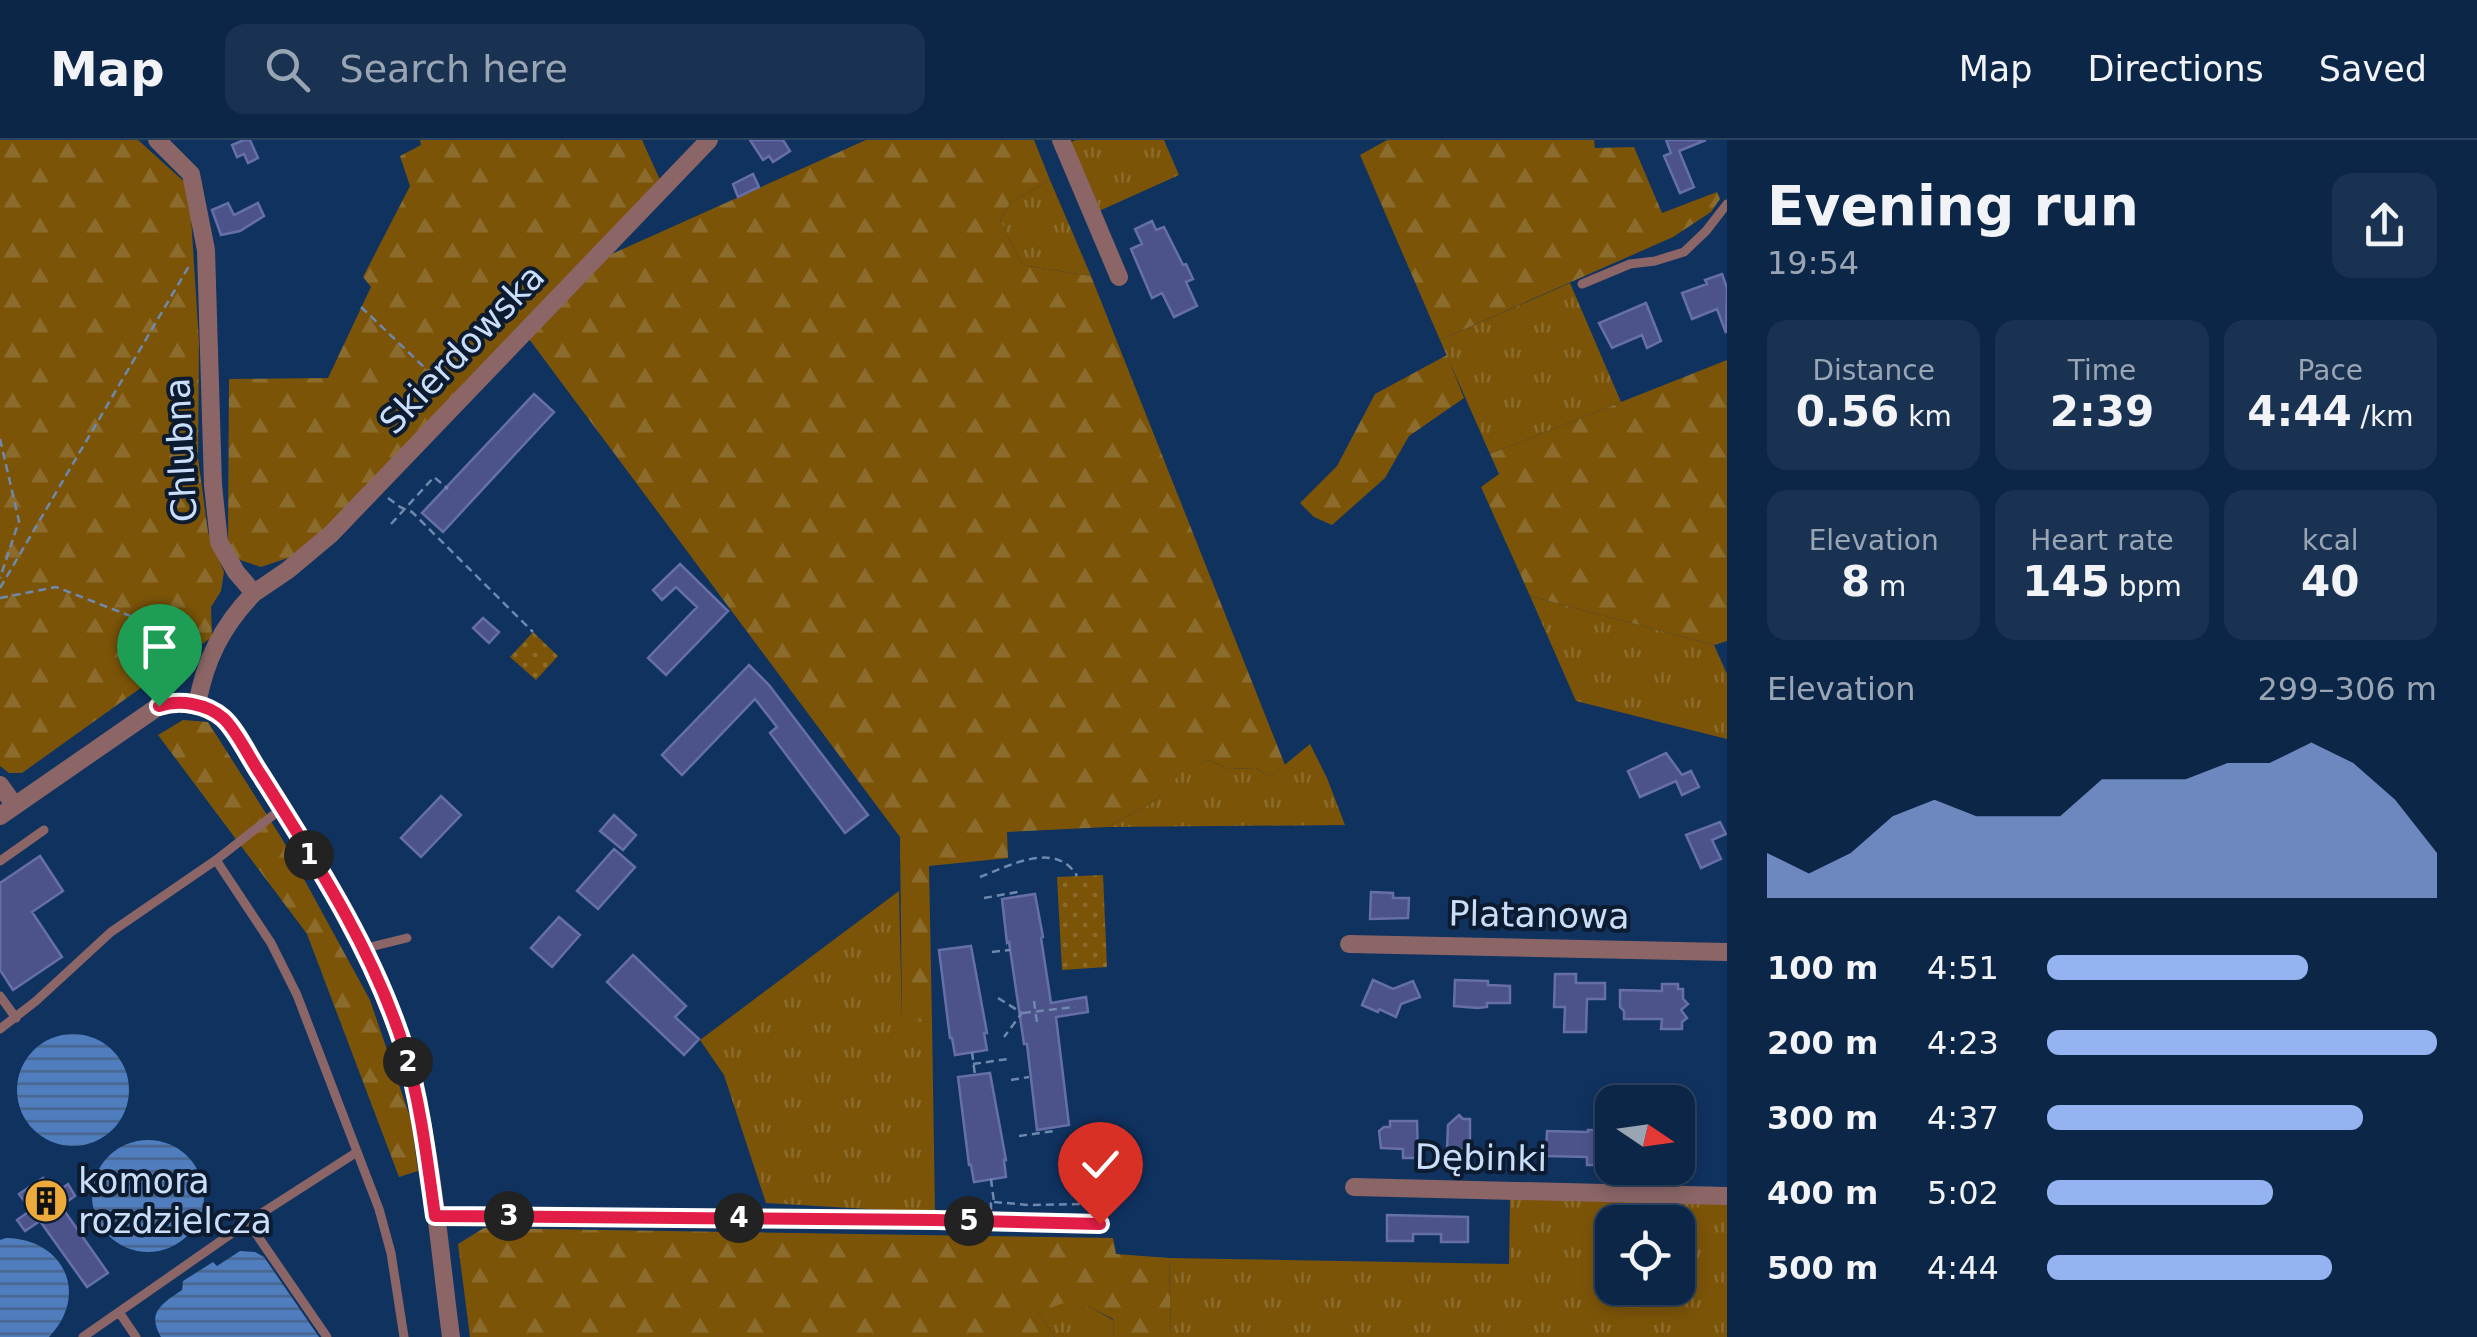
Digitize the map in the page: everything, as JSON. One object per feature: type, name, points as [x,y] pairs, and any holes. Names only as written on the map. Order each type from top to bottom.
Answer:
[{"type":"street","name":"Chlubna","points":[[157,140],[191,174],[206,250],[213,486],[219,542],[254,593]]},
{"type":"street","name":"Skierdowska","points":[[254,593],[331,534],[709,140]]},
{"type":"street","points":[[1062,140],[1120,277]]},
{"type":"street","points":[[197,705],[202,675],[212,651],[254,593]]},
{"type":"street","points":[[0,785],[7,811],[159,706],[180,702],[197,705],[226,720],[362,949],[390,1010],[422,1125],[451,1337]]},
{"type":"street","name":"Platanowa","points":[[1348,944],[1727,952]]},
{"type":"street","name":"Dębinki","points":[[1354,1188],[1727,1196]]},
{"type":"lane","points":[[1582,284],[1630,264],[1684,252],[1727,204]]},
{"type":"lane","points":[[0,1029],[110,932],[216,860],[282,809]]},
{"type":"lane","points":[[0,861],[44,830]]},
{"type":"lane","points":[[216,860],[284,967],[357,1152],[391,1254],[404,1337]]},
{"type":"lane","points":[[362,949],[406,938]]},
{"type":"lane","points":[[0,996],[16,1018]]},
{"type":"lane","points":[[83,1337],[357,1152]]},
{"type":"lane","points":[[435,1216],[1100,1224]]},
{"type":"lane","points":[[248,1222],[327,1337]]},
{"type":"lane","points":[[119,1312],[136,1337]]},
{"type":"path","points":[[0,588],[192,262]]},
{"type":"path","points":[[361,307],[458,399]]},
{"type":"path","points":[[0,439],[19,521],[0,578]]},
{"type":"path","points":[[392,524],[434,477],[448,490]]},
{"type":"path","points":[[375,486],[412,512],[532,632]]},
{"type":"path","points":[[0,598],[56,586],[208,646]]},
{"type":"path","points":[[980,877],[1029,858],[1056,858],[1072,867],[1076,876]]},
{"type":"path","points":[[984,898],[1018,892],[1018,896]]},
{"type":"path","points":[[992,952],[1010,950]]},
{"type":"path","points":[[998,998],[1022,1013],[1074,1006]]},
{"type":"path","points":[[1034,1001],[1037,1024]]},
{"type":"path","points":[[1004,1037],[1022,1013]]},
{"type":"path","points":[[972,1052],[975,1075]]},
{"type":"path","points":[[973,1064],[1008,1059]]},
{"type":"path","points":[[1011,1080],[1029,1077]]},
{"type":"path","points":[[1019,1136],[1054,1128]]},
{"type":"path","points":[[990,1179],[992,1221]]},
{"type":"path","points":[[994,1202],[1081,1204]]},
{"type":"green space","points":[[0,140],[138,140],[189,186],[199,342],[198,458],[208,532],[224,572],[221,591],[211,607],[212,637],[22,773],[9,773],[0,766]]},
{"type":"green space","points":[[420,140],[642,140],[660,180],[309,547],[261,567],[231,557],[229,379],[328,378],[371,287],[363,277],[410,186],[400,156],[421,145]]},
{"type":"green space","points":[[866,140],[1034,140],[1050,180],[1011,202],[1000,220],[1022,265],[1091,276],[1285,765],[1270,777],[1256,768],[1229,769],[1208,760],[1181,773],[1153,802],[1108,827],[1007,832],[1008,858],[929,866],[932,1022],[902,1021],[900,837],[529,339],[605,257]]},
{"type":"green space","points":[[1164,140],[1179,175],[1099,211],[1070,143]]},
{"type":"green space","points":[[1387,140],[1594,140],[1595,148],[1634,147],[1662,213],[1717,192],[1720,199],[1711,212],[1673,237],[1440,340],[1360,155]]},
{"type":"green space","points":[[1050,180],[1091,276],[1022,265],[1000,220],[1011,202]]},
{"type":"green space","points":[[1570,283],[1621,402],[1490,454],[1440,340]]},
{"type":"green space","points":[[1447,355],[1464,398],[1409,436],[1385,478],[1332,525],[1314,517],[1300,503],[1337,466],[1375,394]]},
{"type":"green space","points":[[1727,360],[1727,641],[1714,645],[1530,596],[1481,487],[1499,474],[1490,454]]},
{"type":"green space","points":[[1530,596],[1714,645],[1727,674],[1727,739],[1576,701]]},
{"type":"green space","points":[[533,632],[558,656],[536,680],[510,657]]},
{"type":"green space","points":[[183,720],[208,722],[281,837],[370,1000],[411,1120],[418,1171],[399,1177],[307,934],[158,735]]},
{"type":"green space","points":[[1310,744],[1345,825],[1108,827],[1153,802],[1181,772],[1208,760],[1229,769],[1256,768],[1270,777]]},
{"type":"green space","points":[[1103,875],[1107,967],[1062,970],[1057,877]]},
{"type":"green space","points":[[899,891],[902,1020],[932,1022],[935,1213],[766,1203],[724,1075],[700,1040]]},
{"type":"green space","points":[[1510,1199],[1727,1202],[1727,1337],[1171,1337],[1169,1258],[1509,1264]]},
{"type":"green space","points":[[484,1228],[1113,1238],[1116,1254],[1169,1258],[1171,1337],[1114,1337],[1113,1319],[1092,1308],[1064,1303],[1038,1312],[1055,1337],[470,1337],[458,1244]]},
{"type":"green space","points":[[1063,1302],[1092,1308],[1113,1320],[1114,1337],[1055,1337],[1038,1312]]},
{"type":"water","points":[[73,1034],[94,1038],[112,1051],[125,1069],[129,1090],[125,1111],[112,1129],[94,1142],[73,1146],[52,1142],[34,1129],[21,1111],[17,1090],[21,1069],[34,1051],[52,1038]]},
{"type":"water","points":[[148,1140],[169,1144],[187,1157],[200,1175],[204,1196],[200,1217],[187,1235],[169,1248],[148,1252],[127,1248],[109,1235],[96,1217],[92,1196],[96,1175],[109,1157],[127,1144]]},
{"type":"water","points":[[6,1238],[43,1248],[65,1272],[68,1304],[49,1337],[0,1337],[0,1240]]},
{"type":"water","points":[[240,1251],[264,1257],[319,1337],[161,1337],[156,1315],[163,1304],[182,1290],[183,1281]]},
{"type":"building","points":[[250,140],[258,158],[248,163],[244,154],[237,157],[232,145]]},
{"type":"building","points":[[750,140],[783,140],[790,151],[773,162],[769,156],[763,160]]},
{"type":"building","points":[[1666,140],[1706,140],[1679,151],[1694,187],[1680,193],[1664,156],[1671,153]]},
{"type":"building","points":[[753,174],[759,187],[738,197],[733,184]]},
{"type":"building","points":[[228,203],[234,215],[258,203],[264,216],[240,231],[221,235],[212,210]]},
{"type":"building","points":[[1152,221],[1156,230],[1164,227],[1193,279],[1186,282],[1197,306],[1174,317],[1162,293],[1152,298],[1131,249],[1142,244],[1135,229]]},
{"type":"building","points":[[1722,274],[1727,288],[1726,333],[1717,309],[1692,319],[1682,293]]},
{"type":"building","points":[[1646,303],[1661,341],[1647,348],[1642,335],[1612,348],[1599,323]]},
{"type":"building","points":[[534,394],[554,412],[443,532],[422,513]]},
{"type":"building","points":[[680,564],[728,611],[666,675],[648,658],[697,607],[676,587],[662,600],[653,590]]},
{"type":"building","points":[[483,618],[499,632],[489,643],[473,628]]},
{"type":"building","points":[[749,665],[769,685],[868,815],[845,833],[770,733],[777,727],[755,699],[682,775],[662,755]]},
{"type":"building","points":[[1666,753],[1682,775],[1691,771],[1699,787],[1682,795],[1676,781],[1640,797],[1628,771]]},
{"type":"building","points":[[441,796],[461,815],[421,857],[401,838]]},
{"type":"building","points":[[614,815],[636,835],[623,850],[600,831]]},
{"type":"building","points":[[1720,822],[1726,834],[1712,840],[1721,859],[1701,868],[1686,835]]},
{"type":"building","points":[[614,849],[635,867],[598,909],[577,891]]},
{"type":"building","points":[[40,856],[63,891],[32,912],[62,957],[13,990],[0,970],[0,883]]},
{"type":"building","points":[[1371,892],[1409,898],[1408,918],[1370,919]]},
{"type":"building","points":[[1035,894],[1051,1003],[1086,997],[1088,1012],[1056,1017],[1069,1125],[1037,1130],[1002,899]]},
{"type":"building","points":[[559,917],[580,935],[552,967],[531,948]]},
{"type":"building","points":[[971,946],[987,1050],[955,1055],[939,950]]},
{"type":"building","points":[[633,955],[686,1006],[675,1017],[699,1039],[684,1055],[607,982]]},
{"type":"building","points":[[1555,974],[1576,974],[1576,983],[1605,983],[1605,999],[1587,999],[1586,1032],[1564,1032],[1565,1007],[1554,1007]]},
{"type":"building","points":[[1373,980],[1393,989],[1413,981],[1420,997],[1401,1004],[1396,1017],[1379,1009],[1378,1012],[1362,1005]]},
{"type":"building","points":[[1455,980],[1510,986],[1510,1003],[1487,1003],[1487,1007],[1478,1008],[1454,1006]]},
{"type":"building","points":[[1662,984],[1678,984],[1678,989],[1683,989],[1683,999],[1688,1004],[1681,1010],[1687,1018],[1682,1029],[1661,1029],[1662,1019],[1624,1019],[1620,990],[1662,991]]},
{"type":"building","points":[[990,1073],[1006,1177],[974,1182],[958,1077]]},
{"type":"building","points":[[1459,1115],[1470,1119],[1470,1149],[1447,1149],[1448,1125]]},
{"type":"building","points":[[1390,1121],[1417,1121],[1418,1158],[1403,1158],[1403,1149],[1381,1148],[1379,1131],[1390,1127]]},
{"type":"building","points":[[1595,1130],[1595,1165],[1587,1165],[1587,1157],[1546,1156],[1547,1131]]},
{"type":"building","points":[[43,1178],[54,1194],[68,1184],[75,1196],[61,1206],[108,1273],[87,1287],[40,1221],[25,1231],[17,1220],[31,1210],[19,1194]]},
{"type":"building","points":[[1387,1215],[1468,1217],[1468,1242],[1441,1242],[1441,1234],[1413,1234],[1413,1241],[1387,1241]]},
{"type":"place","name":"komora rozdzielcza","points":[[46,1201]]},
{"type":"route","points":[[159,706],[180,702],[197,705],[226,720],[350,924],[373,969],[404,1048],[422,1125],[435,1216],[1100,1224]]}]
